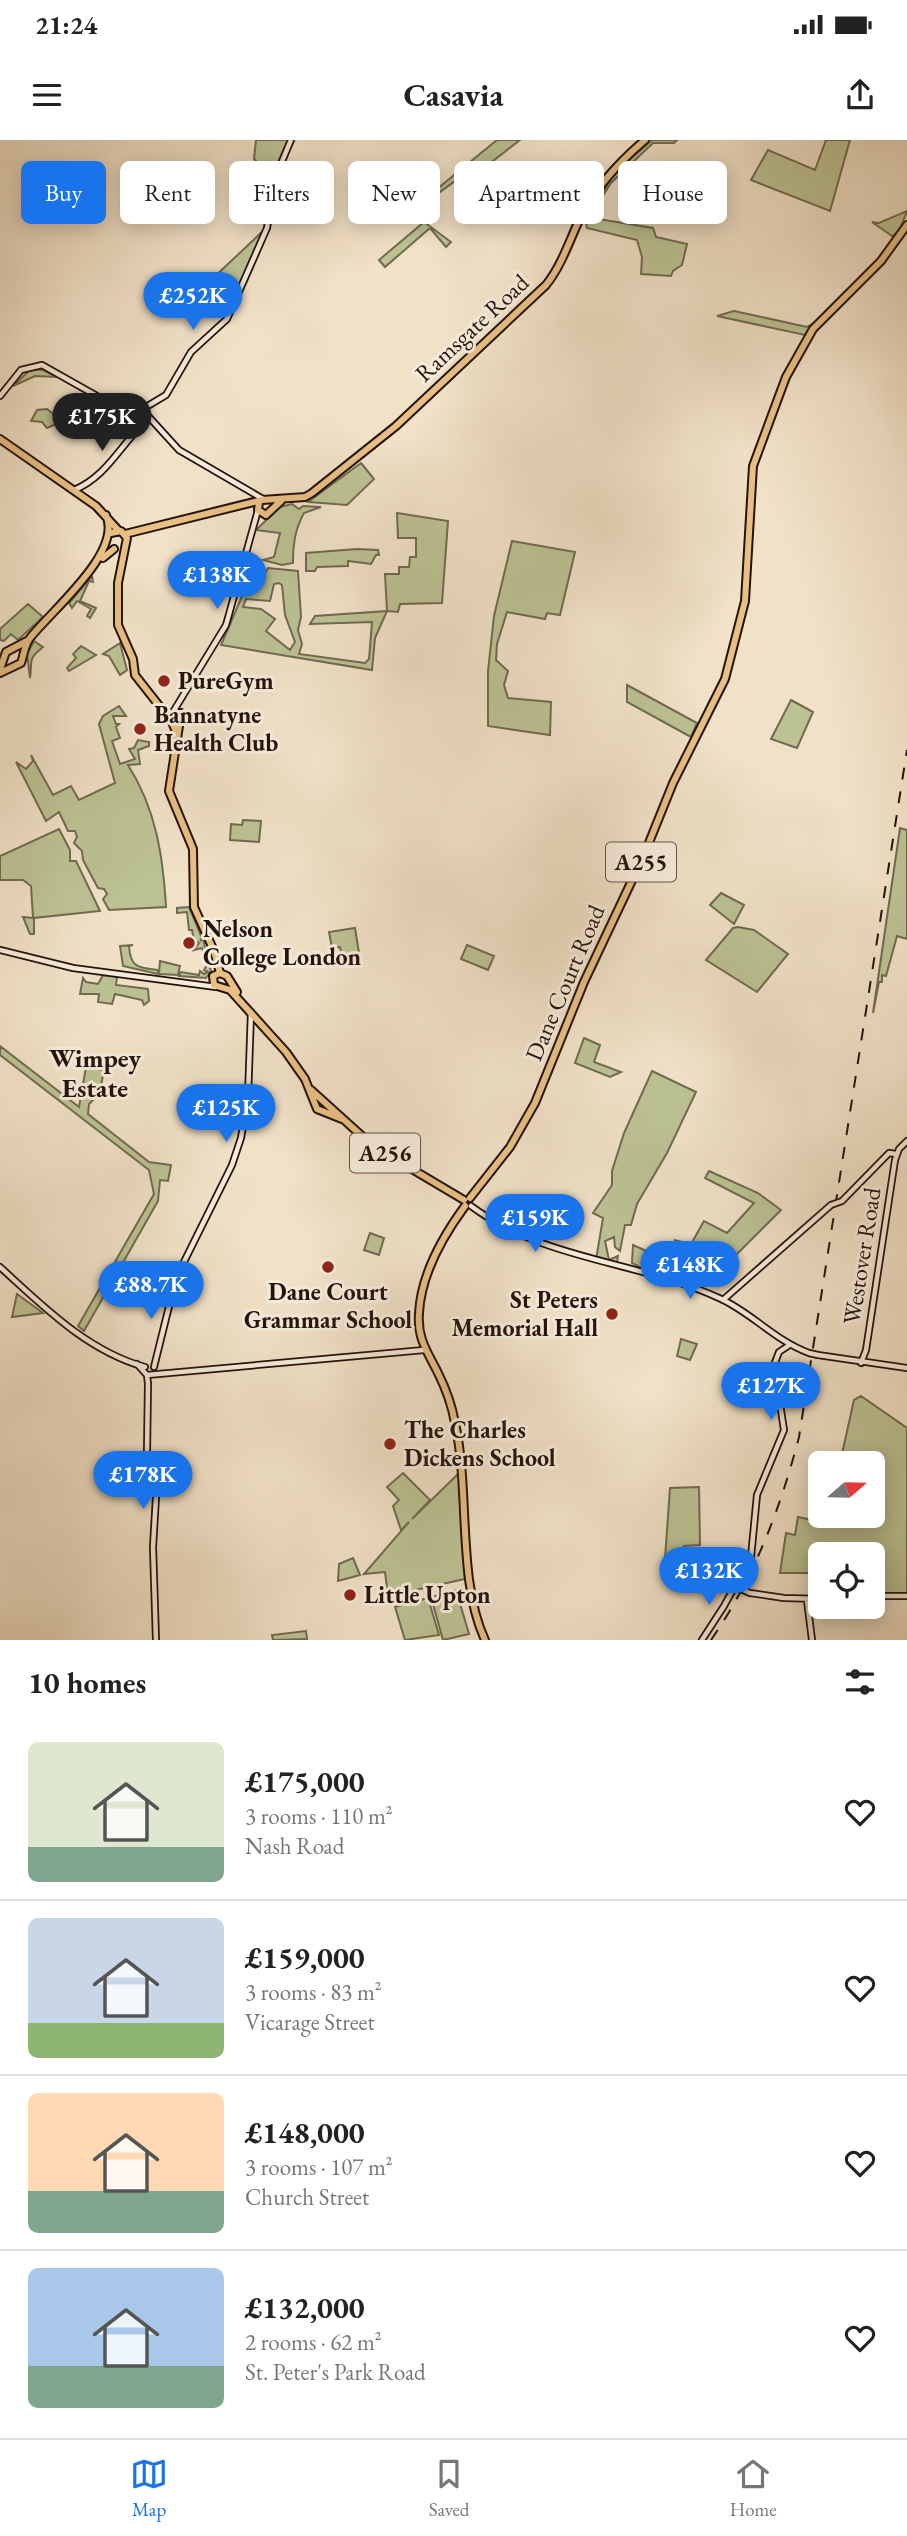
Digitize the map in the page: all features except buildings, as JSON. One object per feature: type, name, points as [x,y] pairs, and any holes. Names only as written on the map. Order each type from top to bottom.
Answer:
[{"type":"main road","name":"Ramsgate Road","points":[[122,532],[141,532],[259,504],[305,497],[342,471],[396,426],[546,285],[556,271],[596,191],[615,167],[645,140]]},
{"type":"main road","name":"Dane Court Road","points":[[468,1202],[510,1147],[540,1092],[584,982],[644,855],[673,783],[718,696],[741,619],[751,478],[757,453],[777,399],[813,329],[881,261],[907,225]]},
{"type":"main road","points":[[0,439],[77,492],[122,532],[126,544],[116,599],[118,625],[134,659],[135,675],[159,708],[175,717],[177,734],[169,791],[193,849],[194,907],[212,948],[216,987],[225,987],[228,978]]},
{"type":"main road","name":"Ramsgate Road","points":[[269,512],[283,499]]},
{"type":"main road","points":[[259,504],[269,512]]},
{"type":"main road","points":[[259,504],[269,512]]},
{"type":"main road","points":[[0,671],[6,652],[28,640],[86,573],[108,542],[111,533],[106,515]]},
{"type":"main road","points":[[111,533],[122,532]]},
{"type":"main road","points":[[86,573],[141,532]]},
{"type":"main road","points":[[108,542],[122,558]]},
{"type":"main road","points":[[0,671],[21,663],[28,640]]},
{"type":"main road","points":[[16,648],[23,654]]},
{"type":"main road","points":[[5,661],[12,667]]},
{"type":"main road","name":"A256","points":[[215,976],[228,978],[248,1008]]},
{"type":"main road","name":"A256","points":[[225,987],[248,1008],[286,1052],[322,1104],[373,1146],[468,1202]]},
{"type":"main road","name":"A255","points":[[468,1202],[434,1259],[425,1281],[419,1314],[424,1350],[445,1388],[456,1423],[463,1467],[472,1595],[485,1640]]},
{"type":"street","points":[[136,416],[170,390],[191,352],[230,314],[267,228],[275,178],[291,140]]},
{"type":"street","points":[[0,396],[27,366],[45,366],[144,423],[153,425]]},
{"type":"street","points":[[77,492],[124,450],[136,430],[144,423],[153,404]]},
{"type":"street","points":[[136,416],[148,415]]},
{"type":"street","points":[[148,415],[153,425],[179,450],[259,504],[226,625],[175,717]]},
{"type":"street","points":[[136,416],[136,430]]},
{"type":"street","points":[[255,526],[269,512]]},
{"type":"street","points":[[0,950],[73,968],[216,987]]},
{"type":"street","points":[[197,983],[215,976]]},
{"type":"street","points":[[156,1640],[153,1547],[156,1497],[147,1452],[150,1370],[176,1278],[237,1150],[247,1097],[248,1008]]},
{"type":"street","points":[[723,1300],[831,1205],[842,1202],[888,1153],[896,1154],[907,1141]]},
{"type":"street","name":"Westover Road","points":[[861,1363],[866,1350],[896,1154]]},
{"type":"street","points":[[468,1202],[522,1236],[581,1258],[656,1275],[723,1300],[782,1340],[786,1347],[861,1363],[907,1368]]},
{"type":"street","points":[[0,1266],[35,1300],[78,1334],[137,1364],[162,1373],[291,1365],[424,1350]]},
{"type":"street","points":[[702,1640],[736,1587],[752,1551],[760,1482],[783,1430],[774,1377],[777,1356],[786,1347]]},
{"type":"street","points":[[736,1587],[750,1593],[807,1600],[812,1640]]},
{"type":"street","points":[[885,1596],[907,1596]]},
{"type":"green space","points":[[256,140],[288,140],[279,161],[254,159]]},
{"type":"green space","points":[[497,140],[520,140],[493,161],[471,161]]},
{"type":"green space","points":[[652,140],[677,140],[674,143],[653,143],[634,161],[628,161]]},
{"type":"green space","points":[[826,140],[850,140],[830,211],[751,180],[768,150],[815,170]]},
{"type":"green space","points":[[618,170],[618,176],[604,194],[604,190]]},
{"type":"green space","points":[[454,175],[454,182],[440,192],[440,187]]},
{"type":"green space","points":[[907,211],[898,234],[892,236],[872,222],[879,223]]},
{"type":"green space","points":[[604,220],[653,228],[656,237],[687,244],[682,265],[673,271],[671,276],[641,274],[642,257],[637,240],[587,228],[586,224],[604,224]]},
{"type":"green space","points":[[422,224],[427,224],[451,242],[446,247],[430,228],[385,267],[379,260]]},
{"type":"green space","points":[[265,229],[236,295],[209,282]]},
{"type":"green space","points":[[734,311],[807,327],[820,320],[805,335],[717,316]]},
{"type":"green space","points":[[31,369],[43,370],[57,377],[35,376],[13,386]]},
{"type":"green space","points":[[47,409],[61,422],[47,428],[42,422],[31,421],[37,410]]},
{"type":"green space","points":[[361,463],[374,479],[347,505],[308,502]]},
{"type":"green space","points":[[292,504],[299,509],[303,506],[321,507],[304,513],[301,519],[295,537],[293,563],[282,565],[263,560],[274,557],[280,533],[256,530],[280,507]]},
{"type":"green space","points":[[397,513],[448,521],[442,603],[400,604],[398,612],[387,611],[385,574],[399,574],[399,567],[409,567],[410,557],[416,557],[416,538],[398,538]]},
{"type":"green space","points":[[512,541],[575,552],[560,615],[547,613],[545,619],[507,612],[497,644],[496,660],[508,671],[504,685],[508,698],[551,702],[550,735],[488,726],[488,671],[494,616]]},
{"type":"green space","points":[[378,550],[379,555],[376,555],[371,564],[348,561],[348,566],[317,567],[315,571],[306,571],[306,553]]},
{"type":"green space","points":[[268,568],[298,571],[301,617],[298,630],[302,644],[299,654],[365,663],[369,659],[372,622],[310,624],[315,616],[387,611],[375,638],[372,670],[221,645],[249,580],[262,578]],"holes":[[[274,584],[282,585],[285,615],[295,642],[290,650],[266,631],[275,619],[261,609],[243,607],[246,599],[270,601]]]},
{"type":"green space","points":[[92,576],[93,582],[89,581],[80,601],[96,608],[90,618],[87,616],[91,609],[77,601],[72,608],[69,603]]},
{"type":"green space","points":[[28,604],[43,617],[18,640],[11,634],[4,641],[0,640],[0,629]]},
{"type":"green space","points":[[34,641],[43,647],[32,658],[30,678],[27,654]]},
{"type":"green space","points":[[120,643],[127,670],[120,675],[109,656],[103,654]]},
{"type":"green space","points":[[81,646],[96,655],[69,671],[67,668],[76,658],[73,654]]},
{"type":"green space","points":[[627,685],[697,723],[691,737],[627,702]]},
{"type":"green space","points":[[791,700],[813,712],[797,748],[771,739]]},
{"type":"green space","points":[[119,706],[126,716],[113,716],[116,724],[119,724],[116,727],[120,738],[112,741],[120,764],[135,759],[129,749],[134,748],[138,740],[149,742],[149,746],[138,750],[140,764],[128,765],[152,816],[163,869],[166,907],[109,910],[103,899],[107,894],[104,889],[98,888],[83,860],[82,851],[74,843],[77,837],[75,831],[68,831],[59,812],[46,821],[16,762],[26,769],[33,761],[31,755],[53,795],[71,786],[79,800],[115,783],[99,724],[103,716]]},
{"type":"green space","points":[[243,820],[261,821],[259,842],[230,840],[231,824],[242,825]]},
{"type":"green space","points":[[900,828],[907,830],[907,939],[897,936],[886,976],[882,975],[882,982],[879,982],[873,1013]]},
{"type":"green space","points":[[59,829],[70,850],[70,861],[76,861],[100,911],[34,918],[34,934],[30,934],[23,917],[33,918],[31,886],[23,880],[0,880],[0,856]]},
{"type":"green space","points":[[721,893],[744,905],[734,924],[710,905]]},
{"type":"green space","points":[[189,907],[202,938],[200,941],[203,939],[211,971],[206,978],[179,976],[181,972],[199,975],[200,971],[204,974],[208,972],[204,970],[207,965],[202,948],[194,950],[199,943],[194,941],[192,930],[189,930],[187,912],[177,913],[177,908]]},
{"type":"green space","points":[[355,928],[359,953],[342,956],[340,947],[332,948],[329,932]]},
{"type":"green space","points":[[733,928],[754,930],[788,954],[757,992],[706,960]]},
{"type":"green space","points":[[133,945],[129,946],[133,962],[140,967],[158,970],[158,974],[123,966],[120,946]]},
{"type":"green space","points":[[467,945],[494,956],[488,970],[461,959]]},
{"type":"green space","points":[[160,961],[180,966],[178,975],[159,974]]},
{"type":"green space","points":[[103,975],[117,977],[116,985],[148,989],[149,1001],[144,1005],[142,1000],[115,994],[112,1004],[98,1002],[99,994],[80,994],[83,978],[86,982],[98,984]]},
{"type":"green space","points":[[584,1038],[600,1045],[594,1062],[621,1072],[610,1077],[575,1063]]},
{"type":"green space","points":[[0,1046],[79,1107],[86,1067],[104,1070],[101,1086],[107,1087],[105,1097],[97,1096],[89,1104],[88,1114],[149,1162],[171,1165],[168,1181],[160,1180],[158,1201],[84,1331],[78,1326],[154,1194],[149,1170],[0,1055]]},
{"type":"green space","points":[[652,1071],[696,1092],[667,1153],[637,1204],[631,1225],[625,1225],[620,1251],[615,1247],[614,1237],[605,1241],[609,1260],[618,1256],[617,1263],[596,1260],[603,1218],[593,1213],[612,1185],[612,1171],[624,1133]]},
{"type":"green space","points":[[709,1171],[758,1193],[781,1210],[721,1270],[702,1254],[674,1240],[691,1244],[704,1221],[727,1233],[754,1203],[705,1178]]},
{"type":"green space","points":[[370,1233],[384,1238],[379,1255],[364,1250]]},
{"type":"green space","points":[[633,1245],[651,1253],[643,1269],[632,1263]]},
{"type":"green space","points":[[17,1294],[43,1313],[12,1317]]},
{"type":"green space","points":[[681,1339],[697,1344],[690,1360],[677,1356]]},
{"type":"green space","points":[[861,1396],[907,1428],[907,1594],[885,1595],[885,1542],[808,1542],[808,1573],[780,1573],[786,1533],[795,1535],[798,1517],[808,1519],[808,1528],[886,1528],[886,1451],[843,1451],[854,1400]]},
{"type":"green space","points":[[403,1473],[430,1500],[412,1519],[459,1473],[465,1579],[388,1596],[385,1572],[364,1574],[409,1522],[401,1530],[393,1506],[399,1500],[387,1487]]},
{"type":"green space","points":[[699,1487],[700,1545],[684,1546],[684,1560],[665,1559],[670,1488]]},
{"type":"green space","points":[[353,1558],[360,1575],[338,1581],[339,1564]]},
{"type":"green space","points":[[456,1590],[469,1634],[443,1640],[431,1597]]},
{"type":"green space","points":[[428,1598],[439,1635],[405,1640],[395,1607]]},
{"type":"green space","points":[[306,1631],[307,1639],[273,1640],[272,1635]]},
{"type":"railway","points":[[711,1640],[740,1592],[764,1543],[799,1437],[907,750]]},
{"type":"place","name":"PureGym","points":[[164,681]]},
{"type":"place","name":"Bannatyne Health Club","points":[[140,729]]},
{"type":"place","name":"Nelson College London","points":[[189,943]]},
{"type":"place","name":"Dane Court Grammar School","points":[[328,1267]]},
{"type":"place","name":"St Peters Memorial Hall","points":[[612,1314]]},
{"type":"place","name":"The Charles Dickens School","points":[[390,1444]]},
{"type":"place","name":"Little Upton","points":[[350,1595]]},
{"type":"district","name":"Wimpey Estate","points":[[95,1073]]}]
